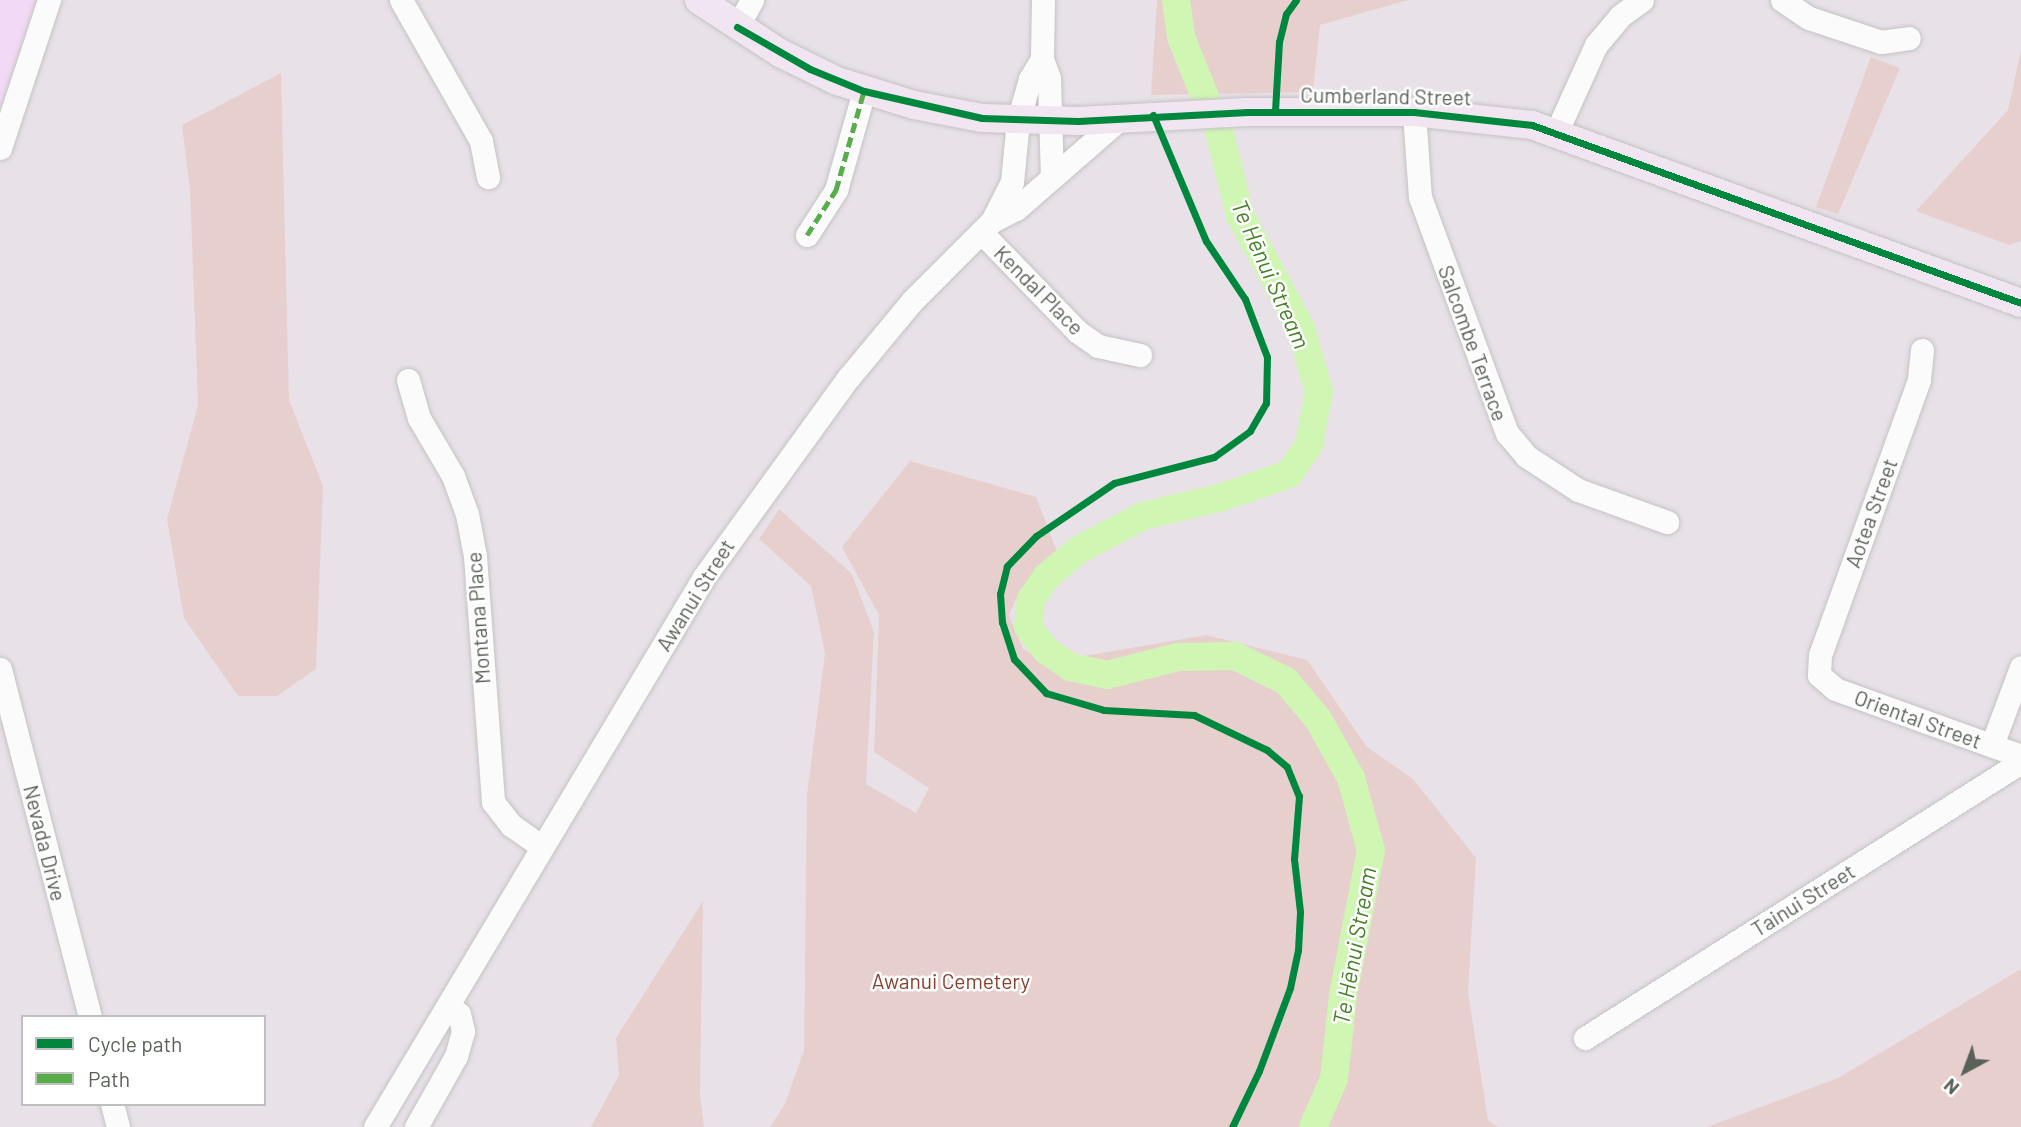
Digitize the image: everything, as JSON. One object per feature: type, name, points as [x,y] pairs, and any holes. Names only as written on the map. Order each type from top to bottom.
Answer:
[{"type":"main road","name":"Cumberland Street","points":[[699,0],[737,27],[810,69],[864,91],[952,114],[1018,121],[1248,112],[1414,111],[1496,118],[1556,132],[2021,303]]},
{"type":"street","points":[[0,148],[49,0]]},
{"type":"street","points":[[401,0],[481,142],[488,177]]},
{"type":"street","points":[[737,27],[752,0]]},
{"type":"street","points":[[1043,0],[1042,59],[1049,78],[1052,177]]},
{"type":"street","points":[[1556,132],[1596,44],[1619,16],[1642,0]]},
{"type":"street","points":[[1782,0],[1809,18],[1881,42],[1909,38]]},
{"type":"street","name":"Awanui Street","points":[[987,227],[1013,182],[1018,121],[1030,79],[1042,59]]},
{"type":"street","points":[[807,234],[836,190],[864,91]]},
{"type":"street","name":"Salcombe Terrace","points":[[1414,111],[1420,197],[1507,433],[1526,456],[1578,490],[1667,522]]},
{"type":"street","name":"Awanui Street","points":[[375,1127],[726,543],[880,337],[987,227],[1016,209],[1122,117]]},
{"type":"street","name":"Kendal Place","points":[[987,227],[1078,332],[1098,346],[1140,355]]},
{"type":"street","name":"Aotea Street","points":[[1819,675],[1820,655],[1919,380],[1923,350]]},
{"type":"street","name":"Montana Place","points":[[408,380],[419,418],[453,477],[467,514],[475,555],[493,802],[510,825],[542,847]]},
{"type":"street","points":[[1992,746],[2021,667]]},
{"type":"street","name":"Nevada Drive","points":[[0,669],[89,1015]]},
{"type":"street","name":"Oriental Street","points":[[1819,675],[1835,688],[2021,756]]},
{"type":"street","name":"Tainui Street","points":[[1585,1038],[2021,762]]},
{"type":"street","points":[[416,1127],[456,1056],[463,1031],[459,1014],[448,1005]]},
{"type":"street","points":[[113,1106],[118,1127]]},
{"type":"shaded area","points":[[0,0],[36,0],[0,107]]},
{"type":"green space","points":[[1157,0],[1408,0],[1320,25],[1313,92],[1151,95]]},
{"type":"green space","points":[[2021,50],[2021,241],[2009,245],[1916,211],[2008,110]]},
{"type":"green space","points":[[1871,57],[1900,68],[1838,214],[1816,207]]},
{"type":"green space","points":[[281,73],[289,400],[323,486],[316,669],[277,696],[238,696],[184,618],[167,519],[198,405],[190,190],[182,125]]},
{"type":"green space","name":"Awanui Cemetery","points":[[910,461],[1036,497],[1060,559],[1021,588],[1009,615],[1023,649],[1049,662],[1206,635],[1307,660],[1367,747],[1413,779],[1476,858],[1468,992],[1488,1120],[1498,1127],[770,1127],[785,1104],[804,1050],[807,795],[825,653],[811,586],[759,539],[779,509],[852,574],[874,632],[866,784],[916,813],[929,788],[874,752],[879,615],[842,547]]},
{"type":"green space","points":[[703,901],[700,1095],[704,1127],[591,1127],[619,1075],[616,1038]]},
{"type":"green space","points":[[2021,969],[2021,1127],[1707,1127],[1838,1078]]},
{"type":"waterway","name":"Te Hēnui Stream","points":[[1176,0],[1181,37],[1220,134],[1240,215],[1301,328],[1319,392],[1309,445],[1289,474],[1223,497],[1143,516],[1080,549],[1047,576],[1031,600],[1028,627],[1046,650],[1070,667],[1107,675],[1178,657],[1235,656],[1286,681],[1318,719],[1351,778],[1371,850],[1343,996],[1334,1079],[1313,1127]]},
{"type":"marked path","points":[[807,235],[836,190],[864,91]]},
{"type":"cycle path","points":[[1275,111],[1279,42],[1286,14],[1296,0]]},
{"type":"cycle path","points":[[737,27],[810,69],[864,91],[982,118],[1078,121],[1248,112],[1414,112],[1532,125],[2021,303]]},
{"type":"cycle path","points":[[1153,115],[1206,241],[1245,299],[1267,357],[1266,403],[1250,431],[1214,457],[1114,483],[1036,536],[1007,566],[1000,594],[1002,622],[1014,659],[1046,693],[1104,710],[1194,715],[1267,750],[1287,767],[1299,796],[1294,859],[1300,912],[1298,950],[1290,988],[1259,1071],[1232,1127]]}]
